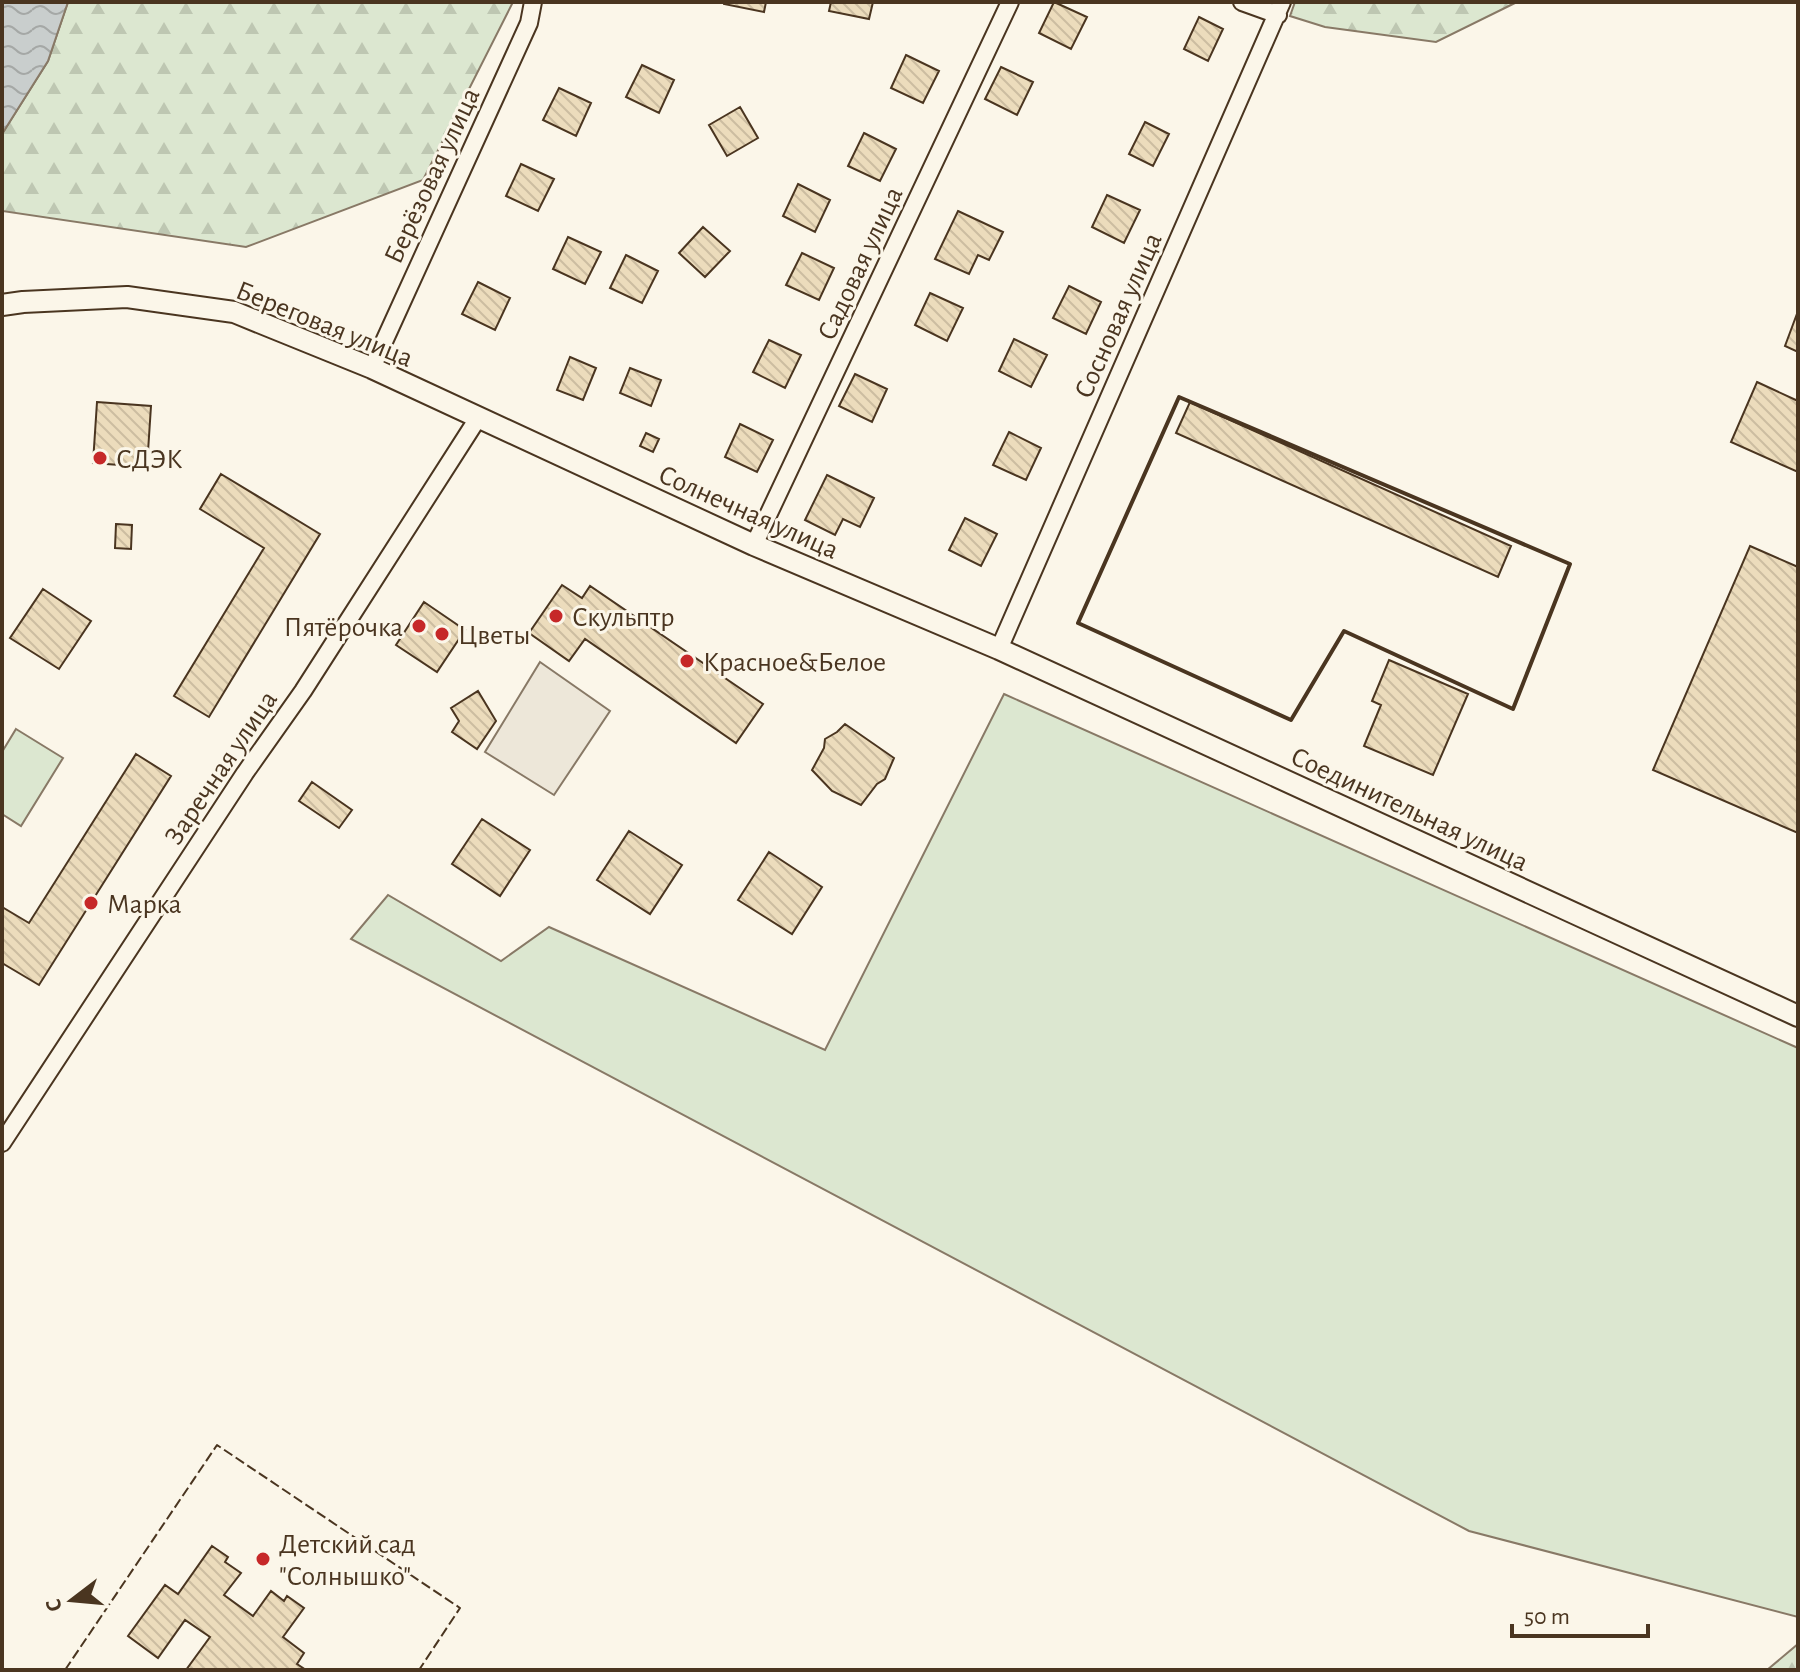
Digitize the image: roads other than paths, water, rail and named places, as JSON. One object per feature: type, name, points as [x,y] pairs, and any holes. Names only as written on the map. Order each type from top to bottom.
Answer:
[{"type":"street","name":"Берёзовая улица","points":[[372,368],[529,23],[533,2]]},
{"type":"street","name":"Садовая улица","points":[[754,545],[1010,2]]},
{"type":"street","points":[[1242,2],[1280,8]]},
{"type":"street","name":"Сосновая улица","points":[[999,649],[1280,8]]},
{"type":"street","name":"Береговая улица","points":[[2,305],[127,297],[234,312],[372,368],[478,418]]},
{"type":"street","name":"Солнечная улица","points":[[478,418],[754,545],[999,649]]},
{"type":"street","name":"Заречная улица","points":[[2,1143],[245,773],[303,691],[478,418]]},
{"type":"street","name":"Соединительная улица","points":[[999,649],[1798,1016]]},
{"type":"water","points":[[2,2],[68,2],[48,61],[2,134]]},
{"type":"place","name":"СДЭК","points":[[100,458]]},
{"type":"place","name":"Скульптр","points":[[556,616]]},
{"type":"place","name":"Пятёрочка","points":[[419,626]]},
{"type":"place","name":"Цветы","points":[[442,634]]},
{"type":"place","name":"Красное&Белое","points":[[687,661]]},
{"type":"place","name":"Марка","points":[[91,903]]},
{"type":"place","name":"Детский сад \"Солнышко\"","points":[[263,1559]]}]
